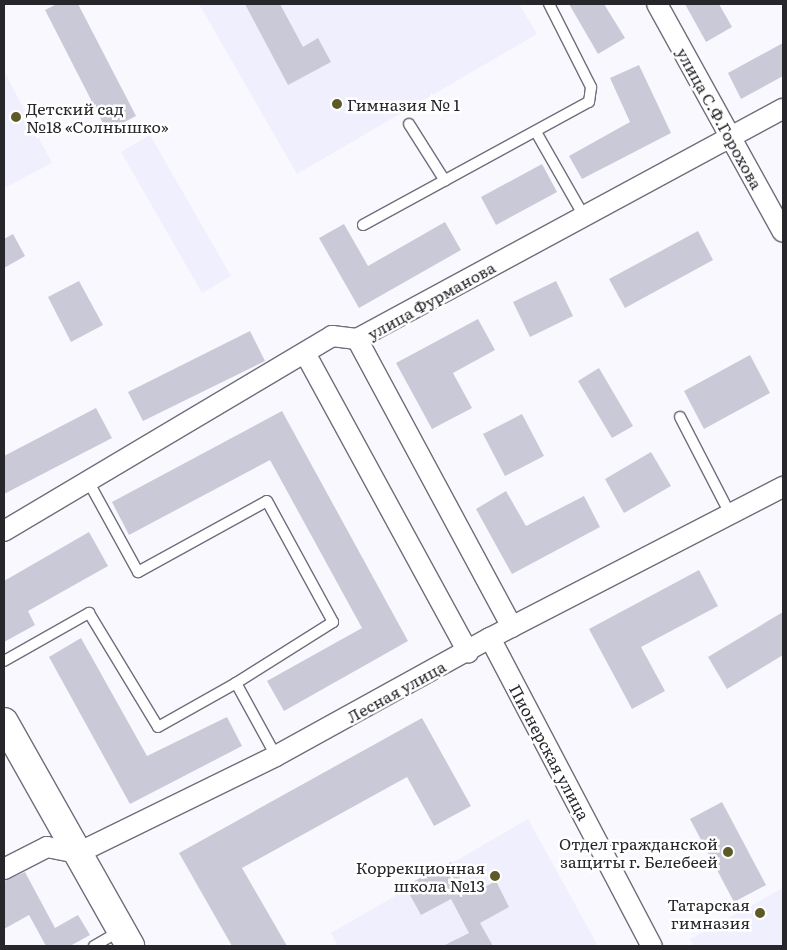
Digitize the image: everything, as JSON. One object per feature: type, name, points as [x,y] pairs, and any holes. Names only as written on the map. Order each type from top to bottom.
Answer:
[{"type":"street","name":"улица С.Ф.Горохова","points":[[657,4],[783,232]]},
{"type":"street","name":"улица Фурманова","points":[[4,531],[332,336],[357,339],[783,109]]},
{"type":"street","points":[[357,339],[512,627]]},
{"type":"street","points":[[305,353],[468,652]]},
{"type":"street","name":"Лесная улица","points":[[78,853],[276,756],[468,652],[490,638],[783,487]]},
{"type":"street","name":"Пионерская улица","points":[[490,638],[652,946]]},
{"type":"street","points":[[4,722],[125,938]]},
{"type":"street","points":[[4,869],[47,847],[78,853]]},
{"type":"lane","points":[[363,225],[585,105],[592,92],[549,4]]},
{"type":"lane","points":[[408,124],[444,181]]},
{"type":"lane","points":[[536,132],[584,216]]},
{"type":"lane","points":[[680,417],[730,514]]},
{"type":"lane","points":[[4,661],[89,612],[158,727],[236,682],[333,622],[267,501],[138,572],[88,481]]},
{"type":"lane","points":[[236,682],[276,756]]},
{"type":"lane","points":[[94,946],[125,938]]},
{"type":"shaded area","name":"Гимназия № 1","points":[[199,4],[519,4],[537,34],[297,174]]},
{"type":"shaded area","name":"Детский сад №18 «Солнышко»","points":[[4,71],[52,163],[4,188]]},
{"type":"shaded area","points":[[150,135],[231,276],[202,293],[121,152]]},
{"type":"shaded area","name":"Коррекционная школа №13","points":[[528,819],[598,946],[338,946],[331,933]]},
{"type":"shaded area","name":"Татарская гимназия","points":[[783,888],[783,946],[694,946],[690,939]]},
{"type":"building","points":[[57,4],[78,4],[136,116],[107,131],[45,10]]},
{"type":"building","points":[[245,4],[280,4],[303,47],[318,38],[331,62],[288,85]]},
{"type":"building","points":[[569,4],[604,4],[625,38],[598,54]]},
{"type":"building","points":[[685,4],[719,4],[732,27],[706,42]]},
{"type":"building","points":[[783,43],[783,76],[741,99],[728,73]]},
{"type":"building","points":[[639,65],[671,133],[582,179],[569,156],[630,122],[610,78]]},
{"type":"building","points":[[542,164],[557,192],[496,225],[481,197]]},
{"type":"building","points":[[445,222],[461,250],[359,308],[319,238],[344,224],[368,266]]},
{"type":"building","points":[[698,231],[713,260],[625,308],[609,279]]},
{"type":"building","points":[[13,234],[25,256],[4,268],[4,239]]},
{"type":"building","points":[[79,281],[103,325],[71,342],[48,297]]},
{"type":"building","points":[[556,281],[573,316],[530,337],[513,302]]},
{"type":"building","points":[[478,319],[495,350],[453,373],[472,408],[432,429],[396,363]]},
{"type":"building","points":[[250,331],[265,361],[143,421],[128,392]]},
{"type":"building","points":[[750,355],[770,393],[704,429],[684,391]]},
{"type":"building","points":[[599,368],[633,426],[612,438],[578,381]]},
{"type":"building","points":[[96,408],[112,438],[4,494],[4,456]]},
{"type":"building","points":[[282,411],[408,641],[284,711],[267,681],[362,628],[270,460],[129,535],[112,502]]},
{"type":"building","points":[[522,414],[544,456],[505,476],[483,434]]},
{"type":"building","points":[[651,452],[671,486],[624,513],[605,479]]},
{"type":"building","points":[[506,491],[526,526],[584,496],[600,527],[512,574],[476,509]]},
{"type":"building","points":[[89,532],[108,566],[28,611],[35,625],[4,642],[4,581]]},
{"type":"building","points":[[699,570],[718,606],[641,647],[665,691],[632,709],[589,629]]},
{"type":"building","points":[[783,612],[783,655],[727,689],[708,657]]},
{"type":"building","points":[[81,638],[147,756],[227,717],[242,746],[130,804],[49,657]]},
{"type":"building","points":[[422,718],[471,806],[434,826],[407,777],[242,868],[287,946],[232,946],[179,853]]},
{"type":"building","name":"Отдел гражданской защиты г. Белебеей","points":[[722,802],[766,885],[734,902],[690,819]]},
{"type":"building","points":[[451,862],[469,895],[496,881],[509,907],[480,923],[493,946],[443,946],[469,933],[451,899],[421,915],[405,886]]},
{"type":"building","points":[[25,872],[55,928],[78,915],[90,935],[70,946],[46,946],[29,915],[4,929],[4,881]]},
{"type":"place","name":"Гимназия № 1","points":[[337,104]]},
{"type":"place","name":"Детский сад №18 «Солнышко»","points":[[16,117]]},
{"type":"place","name":"Отдел гражданской защиты г. Белебеей","points":[[728,852]]},
{"type":"place","name":"Коррекционная школа №13","points":[[495,876]]},
{"type":"place","name":"Татарская гимназия","points":[[760,913]]}]
